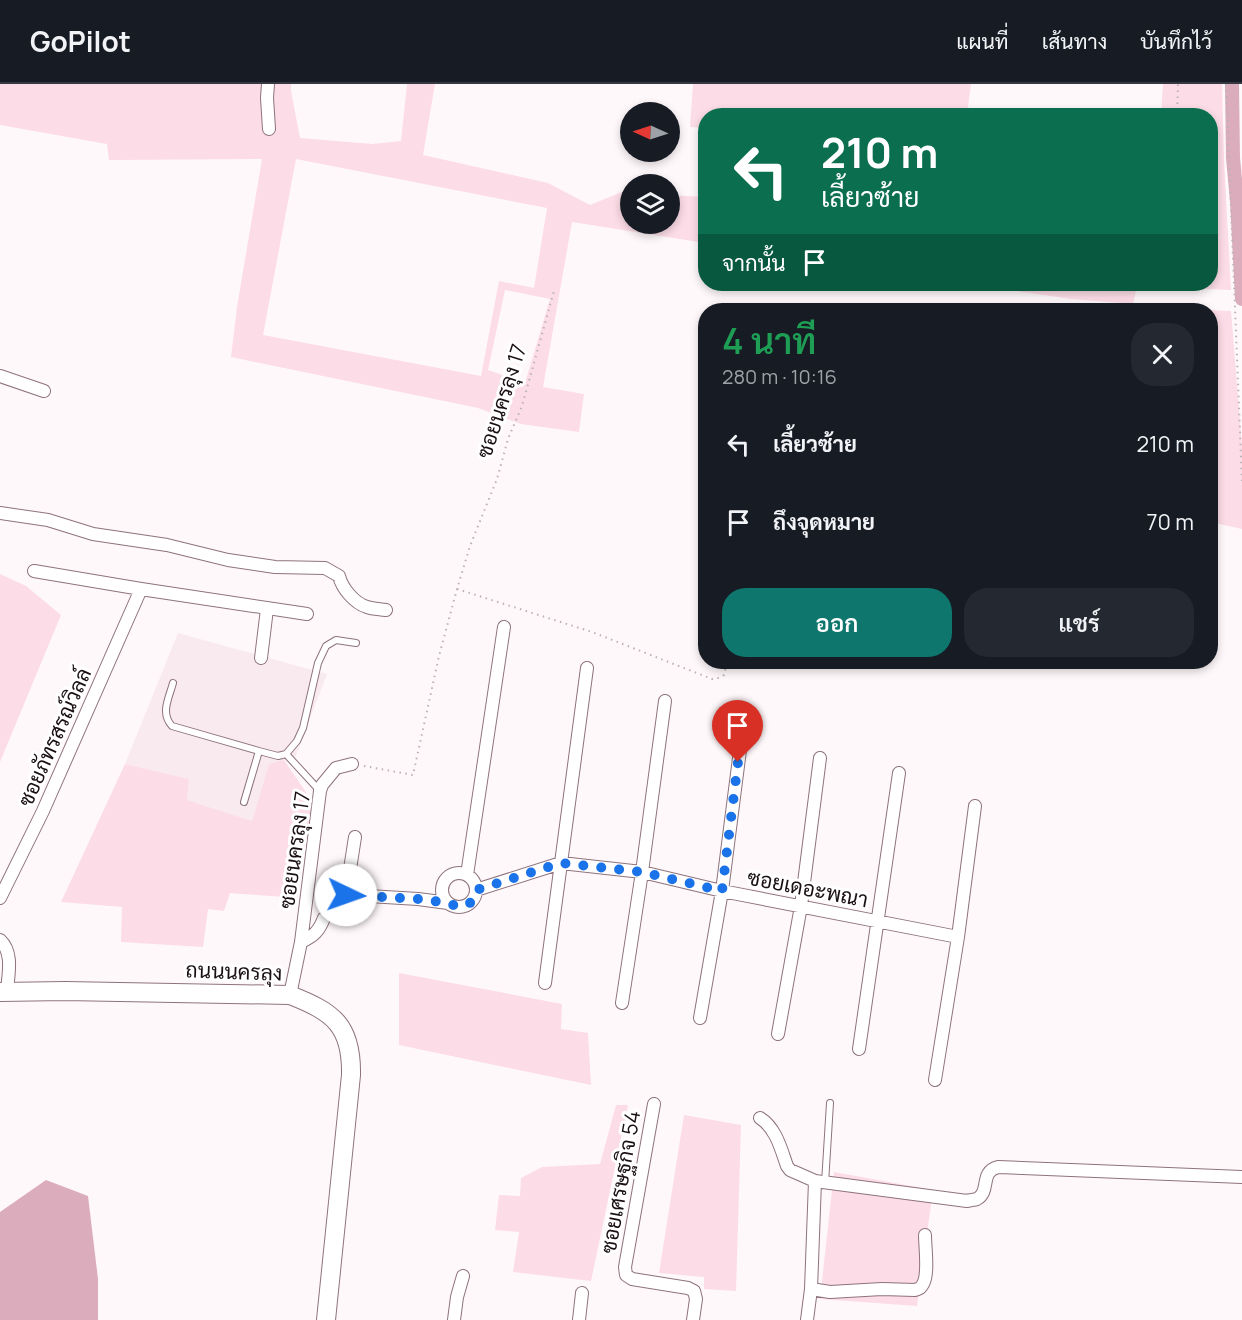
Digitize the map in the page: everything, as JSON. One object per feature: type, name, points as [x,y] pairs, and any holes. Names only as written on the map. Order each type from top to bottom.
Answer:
[{"type":"street","points":[[268,84],[269,129]]},
{"type":"street","points":[[0,376],[44,391]]},
{"type":"street","points":[[0,513],[48,520],[93,534],[167,545],[228,560],[275,567],[325,568],[339,576],[340,583],[357,602],[366,607],[386,610]]},
{"type":"street","points":[[34,571],[141,590],[307,614]]},
{"type":"street","name":"ซอยภัทรสรณ์วิลล์","points":[[0,898],[43,811],[141,590]]},
{"type":"street","points":[[261,658],[267,609]]},
{"type":"street","points":[[467,875],[504,627]]},
{"type":"street","points":[[545,983],[587,668]]},
{"type":"street","points":[[622,1003],[664,701]]},
{"type":"street","points":[[700,1017],[722,891],[744,719]]},
{"type":"street","points":[[778,1034],[801,906],[820,758]]},
{"type":"street","name":"ซอยนครลุง 17","points":[[290,994],[301,942],[320,791],[336,768],[352,764]]},
{"type":"street","points":[[859,1049],[899,773]]},
{"type":"street","points":[[935,1080],[958,937],[975,806]]},
{"type":"street","points":[[301,942],[319,930],[325,913],[336,894],[346,895],[355,837]]},
{"type":"street","name":"ซอยเดอะพณา","points":[[346,895],[418,899],[465,906],[473,900],[476,890],[561,863],[642,872],[722,891],[958,937]]},
{"type":"street","points":[[448,903],[442,888],[447,878],[456,873],[467,875],[474,881],[476,890]]},
{"type":"street","points":[[0,940],[8,951],[9,962],[4,992]]},
{"type":"street","name":"ถนนนครลุง","points":[[4,992],[290,994],[316,1005],[336,1021],[348,1042],[351,1058],[350,1093],[326,1320]]},
{"type":"street","name":"ซอยเศรษฐกิจ 54","points":[[654,1104],[625,1267],[626,1275],[632,1279],[688,1288],[694,1291],[696,1299],[693,1320]]},
{"type":"street","points":[[760,1118],[773,1131],[790,1170],[820,1182],[967,1201],[978,1198],[984,1191],[987,1173],[998,1167],[1242,1177]]},
{"type":"street","points":[[807,1320],[820,1182]]},
{"type":"street","points":[[811,1289],[830,1292],[920,1288],[925,1277],[925,1235]]},
{"type":"street","points":[[454,1320],[463,1276]]},
{"type":"street","points":[[579,1320],[582,1293]]},
{"type":"lane","points":[[173,683],[165,712],[172,726],[278,756],[286,754],[297,741],[303,728],[318,663],[326,646],[336,640],[356,643]]},
{"type":"lane","points":[[244,802],[259,751]]},
{"type":"lane","points":[[286,754],[320,791]]},
{"type":"lane","points":[[820,1182],[830,1103]]},
{"type":"path","points":[[1177,108],[1178,84]]},
{"type":"path","points":[[1226,84],[1242,481]]},
{"type":"path","name":"ซอยนครลุง 17","points":[[352,764],[413,775],[437,665],[457,589],[470,546],[497,479],[508,439],[522,406],[554,291]]},
{"type":"path","points":[[457,589],[592,632],[712,679],[724,675],[725,669]]},
{"type":"shaded area","points":[[0,84],[291,84],[300,138],[372,144],[401,141],[407,84],[435,84],[423,155],[548,183],[590,205],[620,193],[620,230],[572,222],[543,387],[584,394],[579,432],[521,424],[478,408],[231,357],[237,307],[262,159],[109,160],[107,144],[0,125]],"holes":[[[296,159],[547,208],[534,288],[499,281],[481,376],[263,335]],[[505,290],[550,299],[525,383],[488,370]]]},
{"type":"shaded area","points":[[693,84],[971,84],[968,108],[698,108],[698,128],[690,127]]},
{"type":"shaded area","points":[[1163,84],[1222,84],[1231,290],[1218,289],[1218,108],[1161,108]]},
{"type":"shaded area","points":[[680,196],[698,197],[698,242],[648,234],[680,234]]},
{"type":"shaded area","points":[[1017,291],[1136,291],[1133,303],[1071,299]]},
{"type":"shaded area","points":[[1218,310],[1231,311],[1242,446],[1242,529],[1218,524]]},
{"type":"shaded area","points":[[0,574],[26,586],[61,615],[0,762]]},
{"type":"shaded area","points":[[178,633],[327,674],[295,758],[269,764],[252,821],[187,800],[189,779],[125,764]]},
{"type":"shaded area","points":[[284,760],[312,801],[297,898],[230,893],[224,911],[208,909],[203,947],[121,942],[122,907],[61,902],[125,764],[189,779],[187,800],[252,821],[269,764]]},
{"type":"shaded area","points":[[399,973],[562,1004],[561,1029],[588,1033],[591,1085],[399,1045]]},
{"type":"shaded area","points":[[616,1105],[628,1105],[591,1281],[513,1272],[519,1232],[495,1230],[499,1195],[520,1196],[521,1178],[542,1167],[600,1164]]},
{"type":"shaded area","points":[[684,1115],[741,1125],[736,1291],[704,1289],[704,1277],[659,1273]]},
{"type":"shaded area","points":[[834,1172],[933,1190],[917,1306],[820,1299]]},
{"type":"shaded area","points":[[46,1180],[88,1196],[98,1279],[98,1320],[0,1320],[0,1212]]},
{"type":"waterway","points":[[1232,84],[1233,158],[1242,299]]},
{"type":"route","points":[[346,895],[418,899],[460,907],[473,900],[476,890],[561,863],[642,872],[722,891],[738,762]]}]
